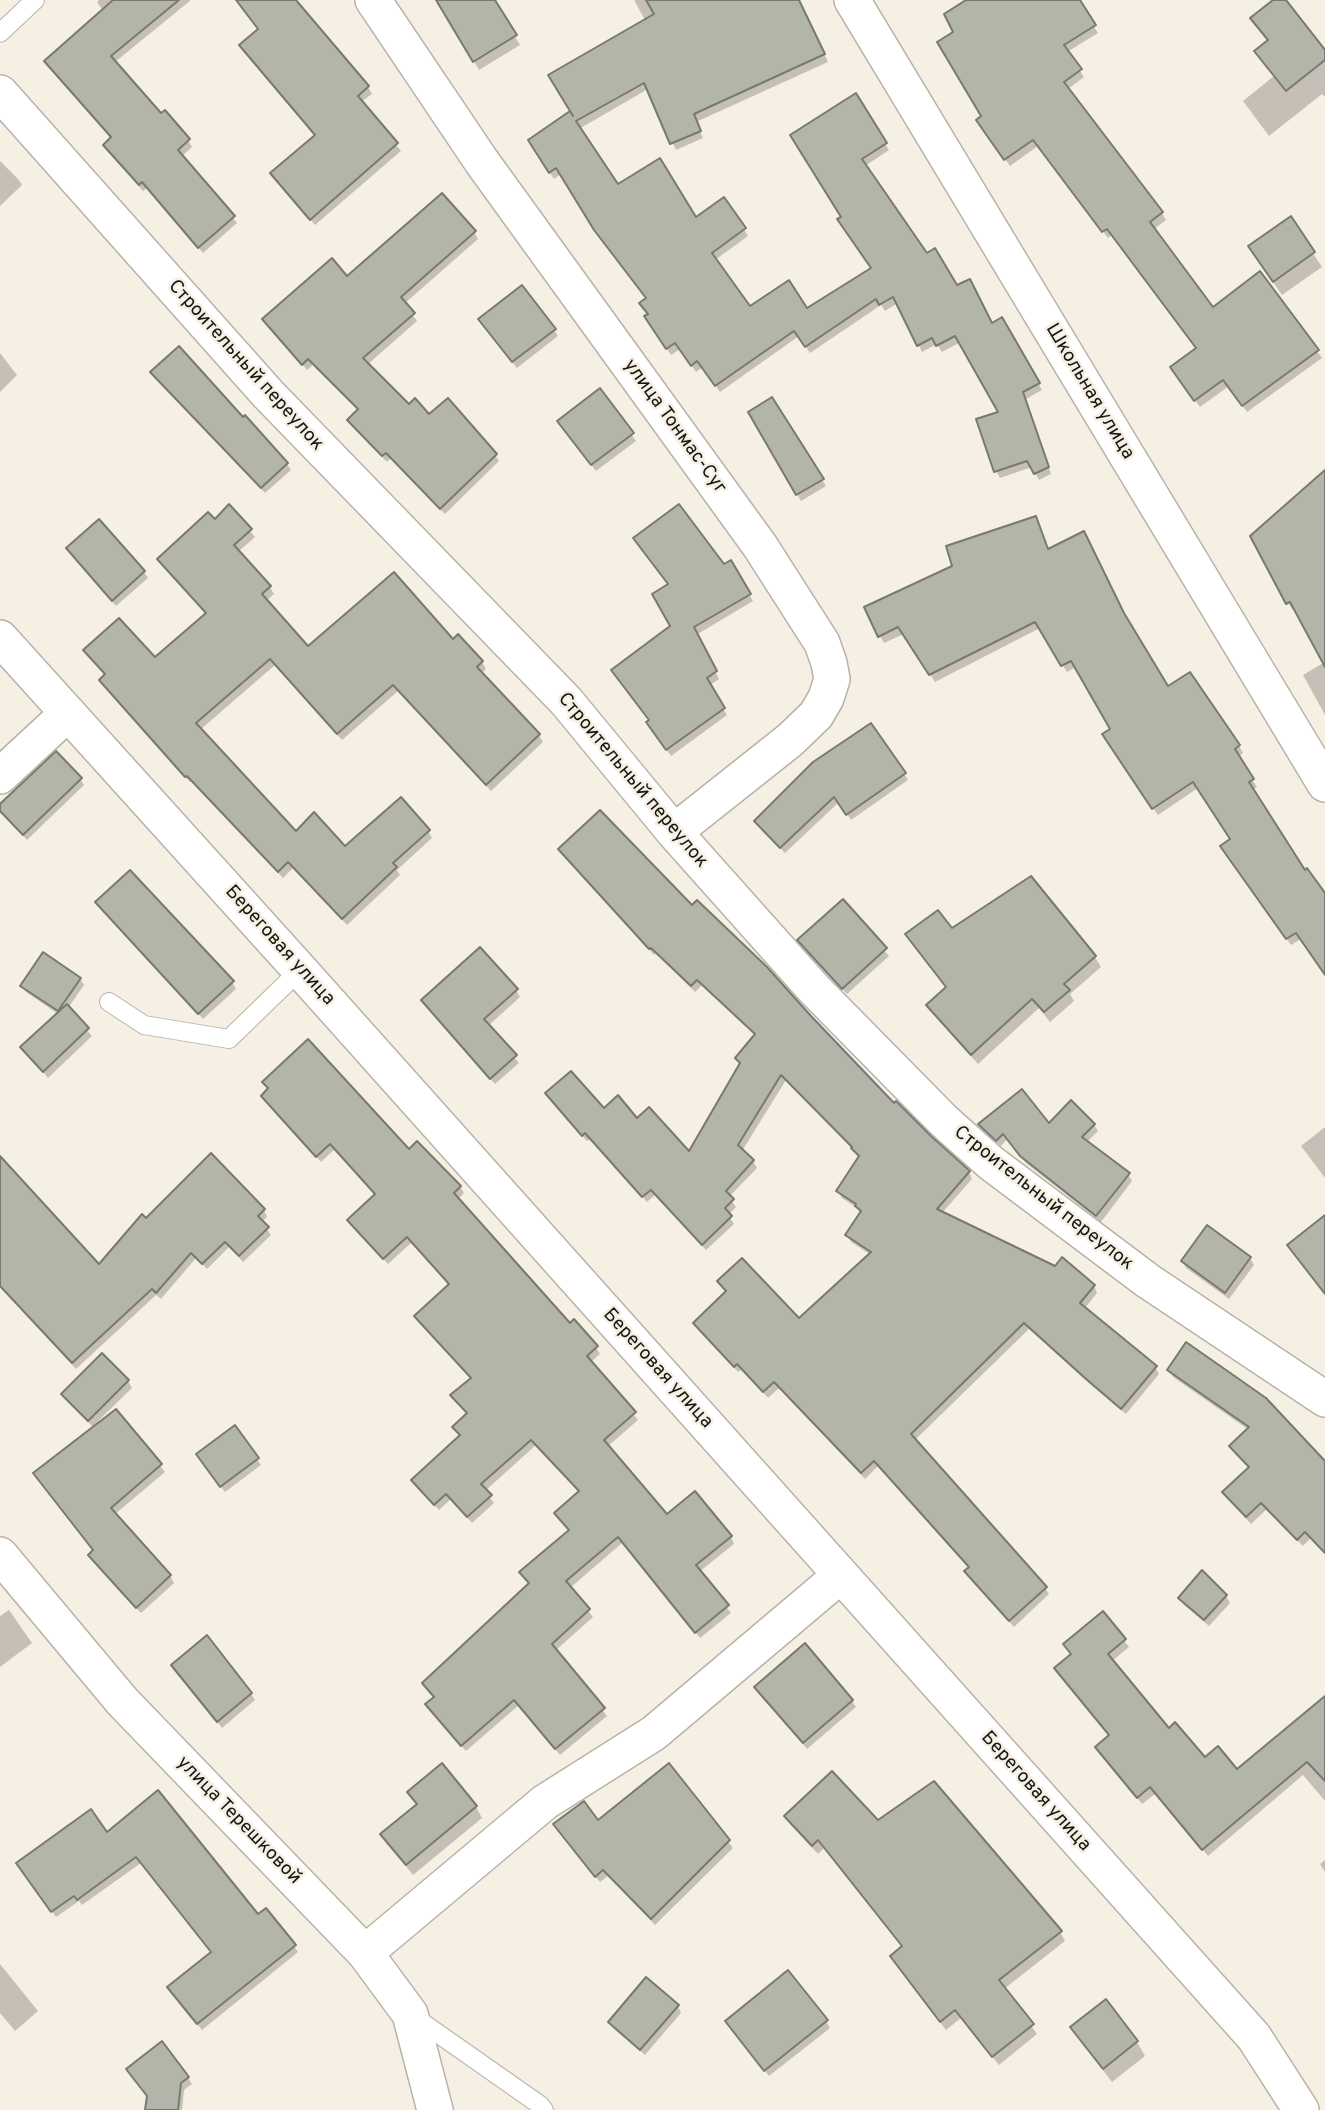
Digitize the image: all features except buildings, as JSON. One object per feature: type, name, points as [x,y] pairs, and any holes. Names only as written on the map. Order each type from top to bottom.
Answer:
[{"type":"street","name":"улица Тонмас-Суг","points":[[373,0],[482,162],[761,546],[822,643],[830,663],[832,679],[826,698],[816,715],[790,740],[674,832]]},
{"type":"street","name":"Школьная улица","points":[[852,0],[1325,784]]},
{"type":"street","name":"Строительный переулок","points":[[0,93],[268,394],[566,701],[674,832],[814,989],[944,1121],[991,1163],[1147,1281],[1325,1399]]},
{"type":"street","name":"Береговая улица","points":[[0,638],[1254,2037],[1301,2110]]},
{"type":"street","points":[[0,776],[68,713]]},
{"type":"street","name":"улица Терешковой","points":[[0,1555],[122,1700],[365,1953],[410,2014],[435,2110]]},
{"type":"street","points":[[365,1953],[545,1802],[654,1733],[841,1575]]},
{"type":"lane","points":[[0,33],[35,0]]},
{"type":"lane","points":[[109,1002],[144,1025],[229,1039],[300,970]]},
{"type":"lane","points":[[410,2014],[544,2110]]}]
